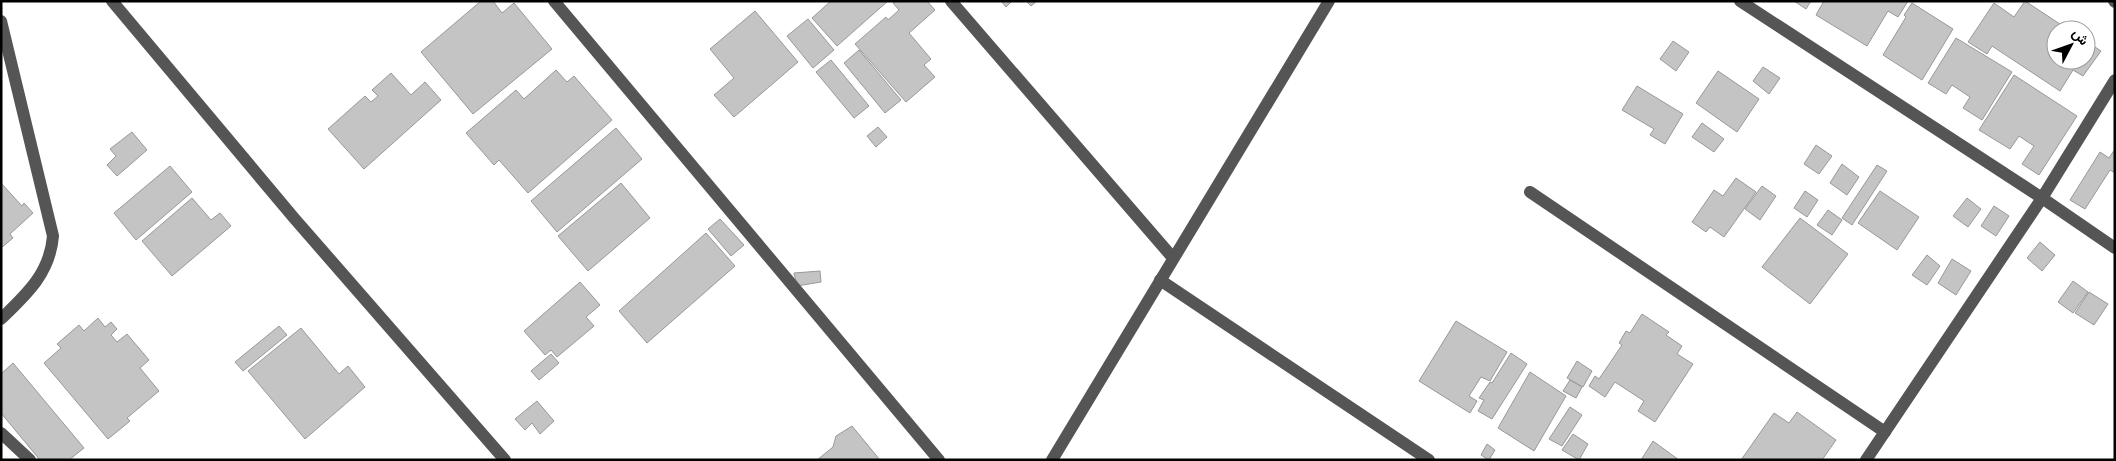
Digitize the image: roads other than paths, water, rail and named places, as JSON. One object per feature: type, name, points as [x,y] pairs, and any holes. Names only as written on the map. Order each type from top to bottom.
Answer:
[{"type":"street","points":[[112,1],[294,218],[504,460]]},
{"type":"street","points":[[554,1],[939,460]]},
{"type":"street","points":[[951,1],[1173,258]]},
{"type":"street","points":[[1052,460],[1329,1]]},
{"type":"street","points":[[1740,1],[2042,198],[2115,248]]},
{"type":"street","points":[[1,21],[53,236],[52,254],[42,274],[19,302],[1,319]]},
{"type":"street","points":[[1866,460],[2042,198],[2115,80]]},
{"type":"street","points":[[1530,192],[1885,432]]},
{"type":"street","points":[[1160,280],[1429,460]]},
{"type":"street","points":[[1,433],[30,460]]}]
